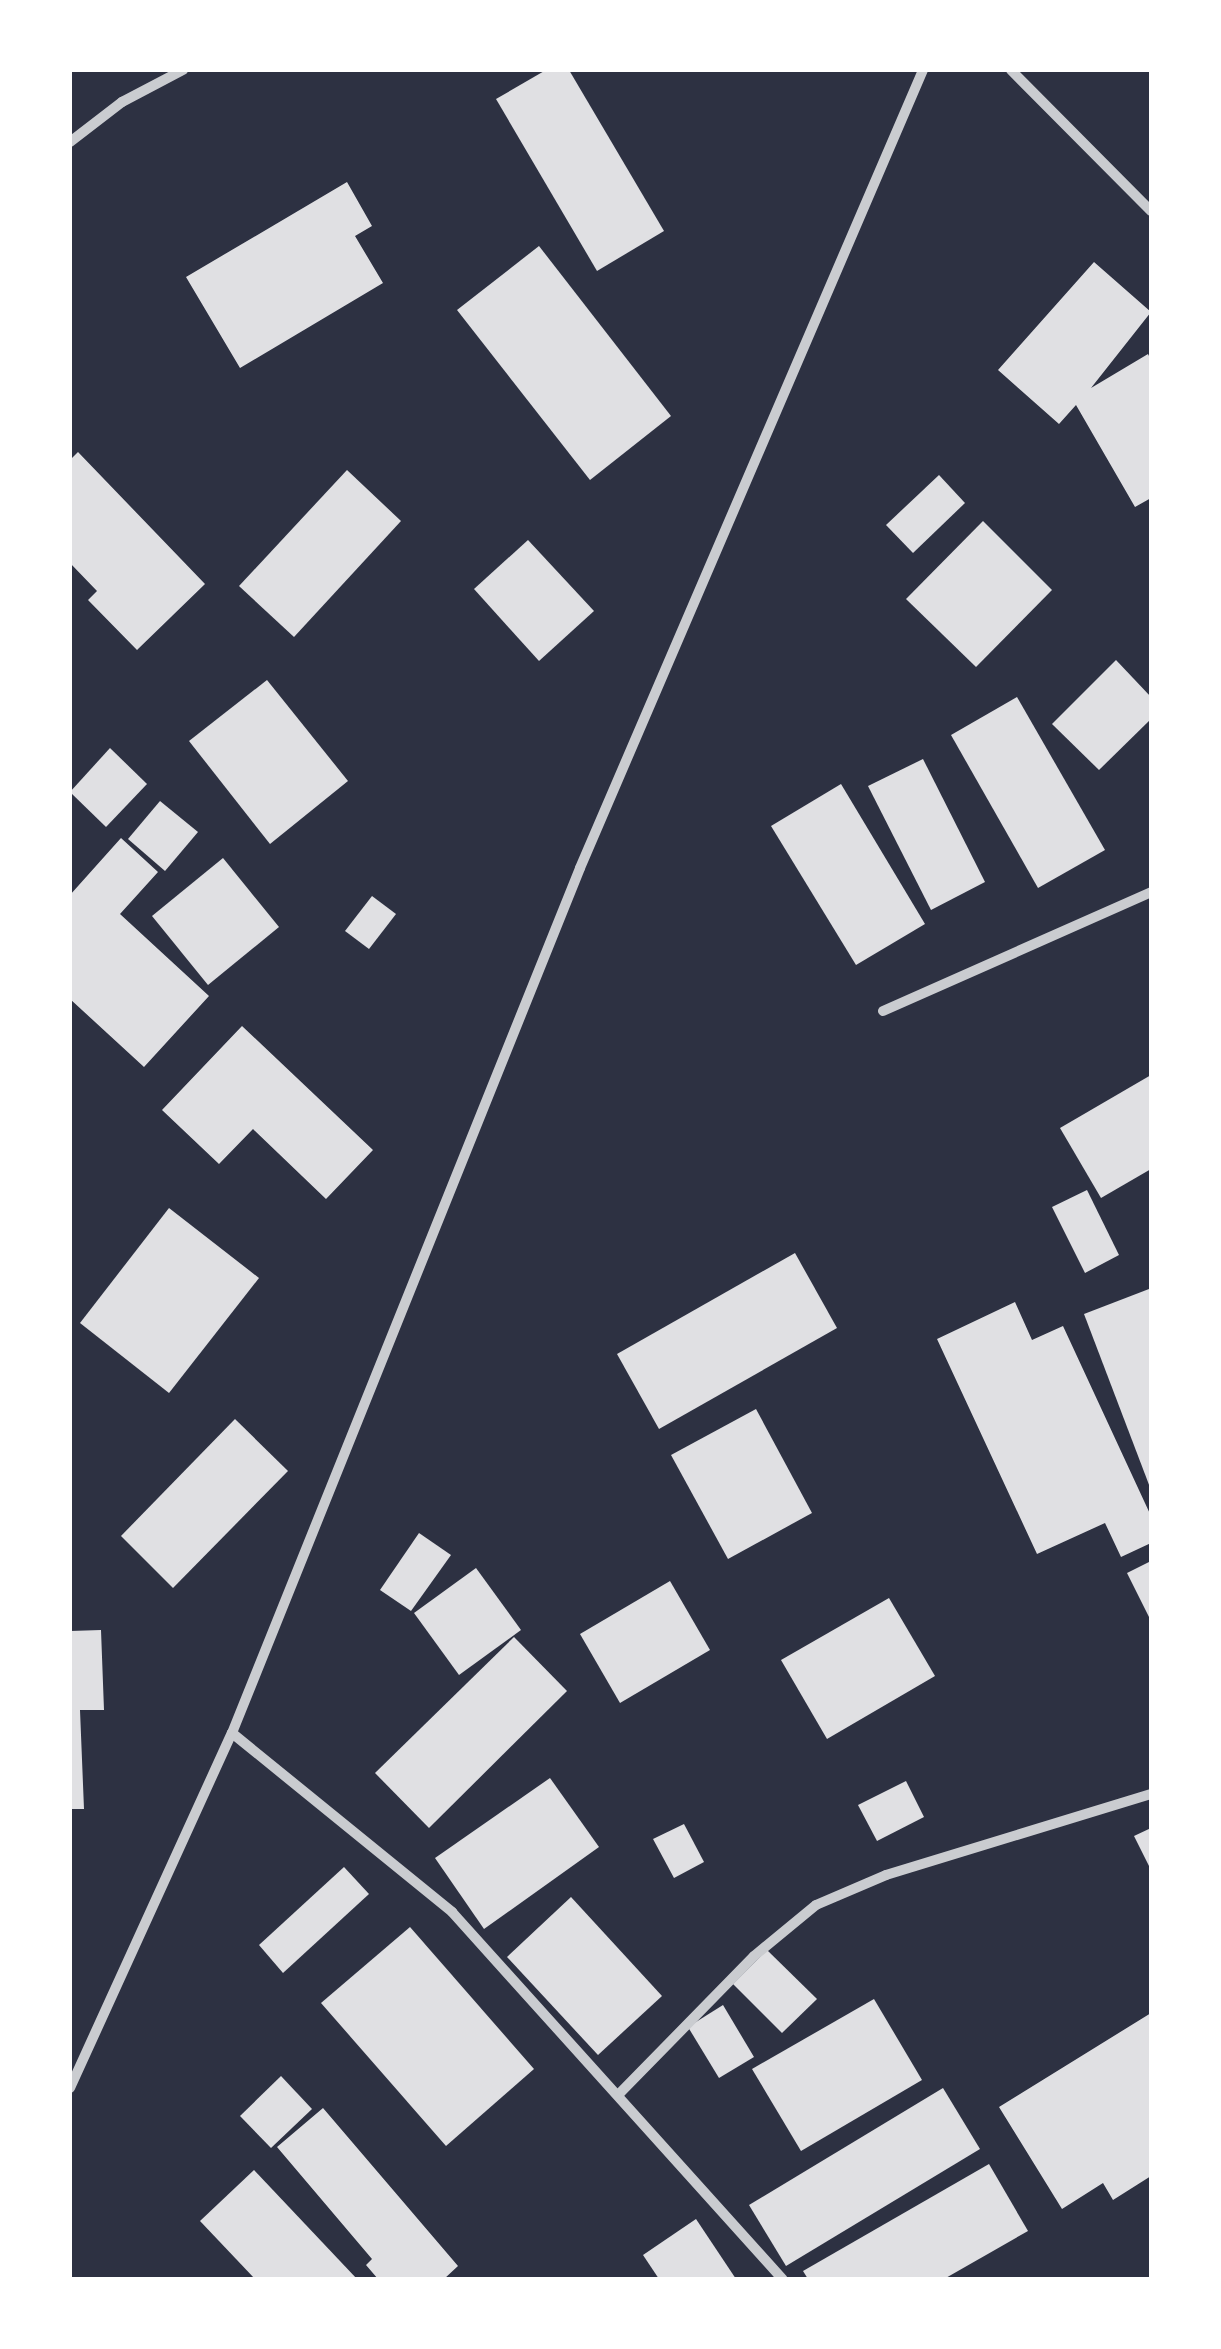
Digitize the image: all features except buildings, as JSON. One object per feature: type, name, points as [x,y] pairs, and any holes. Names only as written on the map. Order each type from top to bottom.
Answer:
[{"type":"street","points":[[70,142],[122,102],[183,70]]},
{"type":"street","points":[[70,2088],[232,1734],[580,868],[922,70]]},
{"type":"street","points":[[1011,70],[1151,211]]},
{"type":"street","points":[[883,1011],[1151,892]]},
{"type":"street","points":[[232,1734],[452,1912],[782,2279]]},
{"type":"street","points":[[619,2094],[754,1956],[816,1905],[886,1875],[1151,1794]]}]
